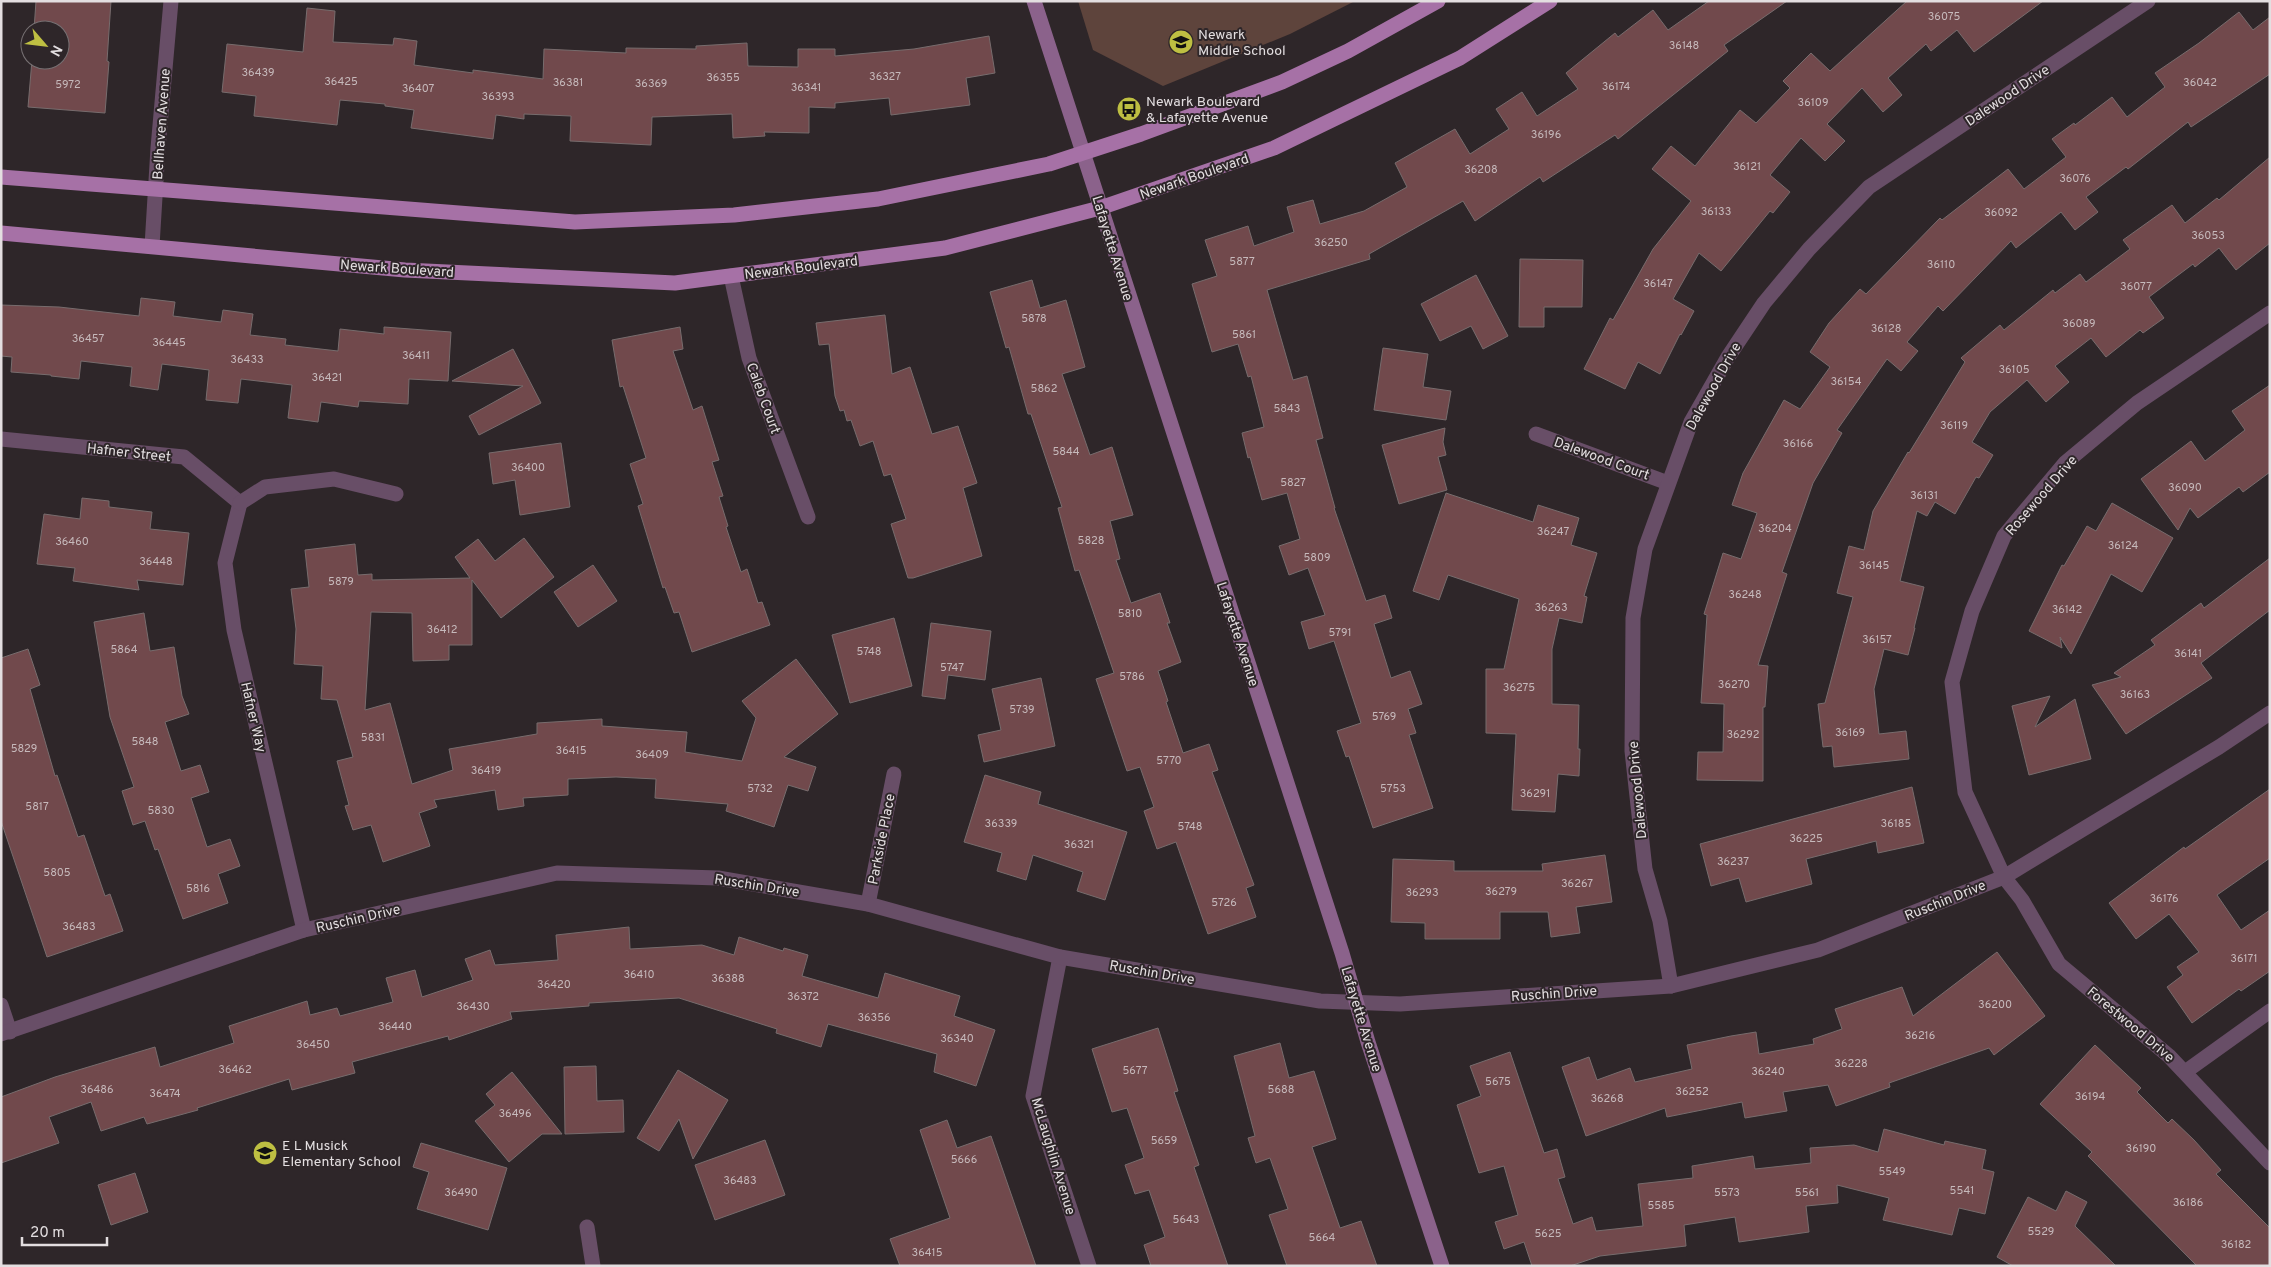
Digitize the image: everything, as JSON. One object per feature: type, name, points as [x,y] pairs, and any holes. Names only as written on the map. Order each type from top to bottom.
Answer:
[{"type":"main road","points":[[1,177],[575,222],[734,215],[878,199],[1050,164],[1141,134],[1282,82],[1348,51],[1438,1]]},
{"type":"main road","name":"Newark Boulevard","points":[[1,233],[425,271],[675,283],[945,248],[1100,208],[1274,148],[1460,58],[1550,1]]},
{"type":"street","name":"Bellhaven Avenue","points":[[152,246],[158,148],[171,1]]},
{"type":"street","name":"Lafayette Avenue","points":[[1034,1],[1442,1266]]},
{"type":"street","name":"Dalewood Drive","points":[[1671,986],[1660,921],[1645,870],[1632,751],[1633,618],[1645,549],[1691,422],[1728,357],[1764,303],[1809,249],[1869,187],[2148,1]]},
{"type":"street","name":"Caleb Court","points":[[731,276],[750,358],[808,517]]},
{"type":"street","name":"Rosewood Drive","points":[[2004,877],[1966,792],[1952,682],[1972,611],[2004,536],[2065,463],[2137,403],[2270,313]]},
{"type":"street","name":"Dalewood Court","points":[[1536,434],[1668,483]]},
{"type":"street","name":"Hafner Street","points":[[1,439],[184,457],[240,503]]},
{"type":"street","points":[[240,503],[265,487],[334,479],[396,494]]},
{"type":"street","name":"Hafner Way","points":[[240,503],[226,563],[234,630],[304,930]]},
{"type":"street","name":"Ruschin Drive","points":[[5,1033],[304,930],[557,873],[718,878],[868,904],[1060,957],[1320,1001],[1400,1004],[1671,986],[1818,950],[2004,877],[2219,747],[2270,713]]},
{"type":"street","name":"Parkside Place","points":[[868,904],[894,774]]},
{"type":"street","name":"Forestwood Drive","points":[[2004,877],[2022,900],[2059,964],[2170,1056],[2270,1164]]},
{"type":"street","name":"McLaughlin Avenue","points":[[1060,957],[1033,1096],[1089,1266]]},
{"type":"street","points":[[1,1005],[5,1033]]},
{"type":"street","points":[[2185,1072],[2270,1011]]},
{"type":"street","points":[[586,1226],[593,1266]]},
{"type":"shaded area","name":"Newark Middle School","points":[[1078,1],[1355,1],[1290,34],[1163,86],[1093,50]]},
{"type":"building","points":[[36,1],[111,1],[105,113],[28,107],[31,70],[70,70],[70,20],[35,20]]},
{"type":"building","points":[[1709,1],[1787,1],[1724,45],[1728,51],[1618,139],[1615,135],[1543,182],[1540,177],[1475,221],[1463,201],[1369,254],[1370,259],[1267,290],[1293,380],[1307,376],[1323,438],[1316,440],[1334,508],[1366,601],[1385,595],[1392,618],[1374,624],[1391,678],[1410,671],[1422,704],[1408,709],[1416,733],[1409,735],[1433,808],[1373,828],[1349,756],[1346,757],[1337,731],[1361,723],[1334,641],[1309,649],[1301,622],[1325,615],[1308,568],[1289,575],[1279,546],[1300,539],[1287,493],[1262,500],[1250,457],[1248,458],[1242,433],[1264,427],[1251,376],[1248,377],[1238,344],[1212,352],[1192,284],[1217,276],[1205,240],[1248,226],[1254,246],[1294,232],[1287,207],[1313,200],[1320,224],[1364,211],[1407,187],[1395,163],[1455,129],[1470,154],[1509,129],[1496,109],[1522,92],[1537,116],[1578,89],[1566,73],[1615,33],[1618,37],[1653,10],[1668,30]]},
{"type":"building","points":[[1907,1],[2043,1],[1974,52],[1957,30],[1931,51],[1926,44],[1888,78],[1902,95],[1883,112],[1862,88],[1827,124],[1845,141],[1825,161],[1801,138],[1770,175],[1790,192],[1773,213],[1770,211],[1721,271],[1699,253],[1673,299],[1694,311],[1660,374],[1638,362],[1625,389],[1584,369],[1610,318],[1613,320],[1653,249],[1691,201],[1652,169],[1671,146],[1695,166],[1740,110],[1756,123],[1790,88],[1783,81],[1811,53],[1830,71]]},
{"type":"building","points":[[307,8],[335,11],[333,42],[393,45],[394,38],[417,41],[414,65],[473,73],[473,70],[543,79],[544,49],[626,53],[626,48],[696,49],[696,46],[747,43],[748,66],[798,67],[798,49],[835,49],[835,56],[914,49],[989,36],[995,73],[966,78],[970,105],[891,115],[889,98],[835,103],[835,108],[809,107],[809,133],[764,132],[765,136],[733,138],[732,114],[652,117],[651,145],[570,141],[571,116],[524,114],[524,119],[496,115],[493,139],[411,128],[414,110],[385,106],[385,104],[340,100],[337,125],[254,116],[256,96],[222,92],[227,44],[303,52]]},
{"type":"building","points":[[2239,12],[2253,30],[2270,17],[2270,74],[2191,127],[2188,122],[2128,169],[2126,167],[2086,197],[2098,212],[2075,230],[2061,212],[2016,248],[2011,241],[1943,311],[1938,306],[1907,342],[1918,351],[1901,371],[1887,359],[1837,430],[1842,433],[1813,483],[1782,572],[1787,574],[1758,665],[1768,666],[1765,707],[1763,707],[1763,781],[1697,780],[1698,752],[1723,752],[1724,704],[1701,703],[1707,615],[1704,614],[1723,553],[1741,559],[1757,513],[1732,505],[1743,473],[1784,400],[1800,409],[1830,367],[1810,352],[1829,323],[1860,289],[1866,294],[1940,218],[1942,220],[2008,169],[2024,189],[2066,157],[2052,139],[2074,123],[2075,125],[2112,97],[2127,117],[2165,87],[2155,73],[2199,43]]},
{"type":"building","points":[[2270,157],[2270,243],[2236,270],[2219,248],[2195,267],[2193,264],[2149,297],[2164,318],[2143,333],[2140,330],[2106,357],[2091,338],[2055,366],[2069,382],[2046,402],[2027,380],[1990,412],[1972,442],[1993,455],[1979,478],[1976,477],[1955,514],[1935,502],[1927,516],[1917,511],[1900,581],[1924,587],[1915,628],[1908,655],[1884,649],[1874,689],[1879,734],[1906,731],[1909,759],[1834,767],[1832,746],[1823,747],[1818,704],[1825,703],[1853,597],[1837,593],[1849,546],[1864,550],[1873,511],[1965,362],[1961,358],[2000,325],[2004,330],[2053,290],[2055,293],[2080,274],[2086,282],[2130,249],[2123,240],[2172,205],[2185,223],[2217,198],[2219,200]]},
{"type":"building","points":[[1520,259],[1583,260],[1582,307],[1544,307],[1544,327],[1519,327]]},
{"type":"building","points":[[1476,275],[1508,336],[1483,349],[1471,326],[1440,341],[1421,304]]},
{"type":"building","points":[[1032,280],[1040,308],[1066,300],[1085,367],[1062,374],[1090,455],[1112,447],[1133,515],[1110,521],[1120,559],[1116,560],[1131,603],[1160,593],[1170,623],[1167,623],[1181,662],[1158,671],[1168,701],[1166,702],[1183,753],[1209,744],[1218,770],[1212,772],[1254,885],[1246,888],[1256,917],[1208,934],[1176,842],[1157,849],[1144,811],[1154,807],[1140,767],[1127,771],[1096,679],[1114,673],[1079,570],[1075,571],[1058,508],[1062,507],[1031,414],[1028,414],[1009,347],[1006,348],[990,292]]},
{"type":"building","points":[[141,298],[175,302],[173,316],[221,322],[223,310],[253,314],[250,335],[286,339],[285,345],[338,351],[340,329],[384,334],[384,327],[451,332],[448,381],[409,379],[408,404],[359,401],[358,407],[321,402],[318,422],[288,418],[292,385],[241,379],[238,403],[206,400],[209,370],[162,364],[158,390],[130,386],[132,367],[81,361],[79,379],[11,372],[12,357],[1,356],[1,305],[59,307],[139,316]]},
{"type":"building","points":[[885,315],[892,374],[910,367],[932,434],[958,426],[977,483],[963,488],[982,556],[913,578],[908,578],[891,524],[906,519],[891,474],[884,476],[873,441],[860,446],[851,420],[847,421],[844,410],[840,411],[835,396],[829,344],[819,345],[816,323]]},
{"type":"building","points":[[680,327],[683,349],[673,351],[693,410],[702,406],[719,460],[712,462],[723,496],[719,497],[728,526],[726,527],[741,572],[747,569],[758,603],[762,602],[770,625],[692,652],[679,612],[674,613],[665,587],[663,588],[638,506],[643,504],[630,464],[646,458],[623,386],[620,387],[612,340]]},
{"type":"building","points":[[1383,348],[1428,354],[1423,387],[1451,391],[1446,420],[1374,410]]},
{"type":"building","points":[[513,349],[541,403],[479,435],[469,416],[523,386],[452,381]]},
{"type":"building","points":[[2270,385],[2270,472],[2243,492],[2239,487],[2198,518],[2190,508],[2178,530],[2141,479],[2191,441],[2205,461],[2245,430],[2232,411]]},
{"type":"building","points":[[1445,428],[1443,442],[1446,455],[1438,457],[1447,490],[1399,504],[1382,445]]},
{"type":"building","points":[[561,443],[570,507],[520,515],[515,480],[493,484],[489,453]]},
{"type":"building","points":[[1446,493],[1533,522],[1538,505],[1579,518],[1571,545],[1597,553],[1584,596],[1587,597],[1582,623],[1559,618],[1552,649],[1552,704],[1579,705],[1578,749],[1580,749],[1579,776],[1558,774],[1555,812],[1512,810],[1516,734],[1486,733],[1486,669],[1504,669],[1519,599],[1448,575],[1439,600],[1413,591]]},
{"type":"building","points":[[82,498],[109,501],[109,507],[152,512],[150,529],[189,533],[183,585],[137,580],[139,590],[73,581],[75,568],[37,564],[44,514],[80,519]]},
{"type":"building","points":[[2112,503],[2173,538],[2142,592],[2111,574],[2071,654],[2060,637],[2062,648],[2029,631],[2062,565],[2064,566],[2087,526],[2096,531]]},
{"type":"building","points":[[524,538],[554,577],[501,618],[472,580],[472,645],[449,645],[449,660],[413,661],[412,613],[371,612],[365,710],[390,703],[412,784],[453,770],[449,749],[537,734],[537,723],[602,719],[602,726],[687,732],[685,752],[742,761],[756,718],[742,701],[796,659],[838,714],[784,757],[816,767],[808,791],[788,785],[774,827],[726,811],[728,804],[655,798],[656,779],[616,777],[568,779],[568,795],[523,798],[524,806],[498,810],[495,790],[434,800],[437,807],[419,813],[430,846],[383,862],[371,825],[353,830],[345,806],[349,805],[337,761],[353,757],[337,700],[321,699],[323,666],[294,664],[296,629],[291,589],[309,587],[305,550],[355,544],[358,575],[372,574],[372,580],[470,578],[455,557],[478,539],[495,561]]},
{"type":"building","points":[[2270,558],[2270,610],[2201,663],[2212,678],[2126,734],[2092,685],[2121,677],[2114,673],[2155,645],[2151,640],[2201,603],[2204,608]]},
{"type":"building","points":[[593,565],[617,601],[578,627],[554,592]]},
{"type":"building","points":[[144,613],[150,651],[174,647],[182,696],[189,714],[165,722],[181,771],[200,765],[209,792],[191,798],[207,847],[230,839],[240,866],[218,874],[228,903],[183,919],[158,849],[155,850],[145,821],[133,825],[122,791],[134,787],[110,717],[94,622]]},
{"type":"building","points":[[894,618],[912,686],[850,703],[832,635]]},
{"type":"building","points":[[931,623],[991,631],[985,680],[948,675],[945,699],[922,696]]},
{"type":"building","points":[[28,649],[40,685],[30,689],[55,776],[57,775],[78,837],[84,835],[105,896],[110,894],[123,931],[47,957],[1,821],[1,658]]},
{"type":"building","points":[[1041,678],[1055,746],[984,762],[978,735],[1001,730],[992,689]]},
{"type":"building","points":[[2050,696],[2035,727],[2075,699],[2091,759],[2029,775],[2012,706]]},
{"type":"building","points":[[985,775],[1041,792],[1038,804],[1127,832],[1105,900],[1077,891],[1083,872],[1033,855],[1026,880],[997,871],[1002,853],[964,842]]},
{"type":"building","points":[[1912,787],[1924,843],[1878,853],[1876,841],[1806,859],[1812,884],[1746,902],[1739,878],[1711,886],[1700,844]]},
{"type":"building","points":[[2270,789],[2270,858],[2217,895],[2241,930],[2270,910],[2270,971],[2241,991],[2239,989],[2192,1023],[2167,987],[2183,975],[2177,967],[2199,952],[2169,914],[2136,939],[2109,903],[2184,847],[2185,849]]},
{"type":"building","points":[[1605,855],[1612,902],[1576,907],[1580,933],[1551,937],[1548,912],[1500,912],[1500,939],[1425,939],[1425,923],[1391,922],[1393,859],[1454,861],[1454,871],[1543,871],[1542,864]]},
{"type":"building","points":[[629,927],[630,949],[702,945],[734,955],[739,937],[783,951],[784,948],[808,955],[802,976],[878,998],[885,973],[960,996],[954,1016],[995,1030],[976,1086],[934,1072],[937,1054],[828,1024],[821,1047],[776,1033],[777,1029],[679,998],[589,1003],[589,1006],[510,1012],[512,1019],[449,1040],[448,1036],[352,1062],[355,1073],[292,1090],[289,1079],[197,1108],[198,1110],[147,1124],[144,1117],[101,1131],[91,1102],[49,1117],[59,1143],[1,1163],[1,1097],[55,1077],[155,1047],[160,1067],[234,1043],[229,1026],[307,1001],[310,1015],[337,1008],[340,1016],[393,1002],[386,978],[415,970],[422,997],[473,980],[465,959],[490,950],[495,965],[558,960],[556,935]]},
{"type":"building","points":[[1997,952],[2045,1016],[1994,1055],[1989,1048],[1889,1083],[1890,1087],[1836,1106],[1828,1085],[1783,1092],[1787,1111],[1745,1118],[1742,1102],[1667,1117],[1665,1108],[1586,1136],[1562,1067],[1589,1057],[1597,1080],[1630,1068],[1635,1082],[1692,1069],[1687,1045],[1756,1032],[1759,1054],[1814,1044],[1813,1039],[1842,1029],[1835,1009],[1902,987],[1913,1016]]},
{"type":"building","points":[[1158,1028],[1178,1091],[1174,1092],[1199,1165],[1194,1167],[1228,1266],[1151,1266],[1144,1245],[1165,1237],[1149,1190],[1135,1194],[1125,1165],[1144,1158],[1127,1108],[1112,1112],[1092,1049]]},
{"type":"building","points":[[1280,1043],[1289,1078],[1314,1071],[1336,1139],[1312,1147],[1340,1228],[1361,1221],[1377,1266],[1287,1266],[1269,1215],[1288,1209],[1270,1158],[1256,1163],[1248,1138],[1255,1136],[1234,1056]]},
{"type":"building","points":[[2095,1045],[2141,1088],[2137,1092],[2168,1123],[2172,1119],[2194,1140],[2221,1170],[2216,1174],[2270,1228],[2270,1266],[2197,1266],[2088,1156],[2092,1152],[2040,1104]]},
{"type":"building","points":[[1510,1052],[1544,1153],[1557,1149],[1565,1177],[1558,1179],[1573,1224],[1592,1217],[1596,1231],[1643,1226],[1638,1184],[1693,1178],[1692,1166],[1753,1156],[1755,1169],[1811,1163],[1810,1148],[1854,1145],[1878,1152],[1884,1129],[1944,1145],[1945,1141],[1986,1150],[1982,1169],[1994,1172],[1985,1214],[1959,1208],[1952,1235],[1883,1220],[1889,1198],[1837,1185],[1838,1203],[1806,1206],[1809,1232],[1739,1242],[1735,1217],[1684,1225],[1686,1246],[1600,1256],[1570,1266],[1532,1266],[1524,1242],[1504,1249],[1495,1222],[1518,1215],[1504,1166],[1479,1173],[1457,1105],[1481,1096],[1470,1066]]},
{"type":"building","points":[[596,1066],[597,1101],[623,1100],[624,1132],[565,1134],[564,1067]]},
{"type":"building","points":[[678,1070],[728,1100],[693,1159],[679,1119],[659,1151],[637,1138]]},
{"type":"building","points":[[512,1072],[562,1134],[542,1134],[509,1162],[475,1121],[495,1105],[486,1094]]},
{"type":"building","points":[[947,1120],[957,1148],[991,1136],[1036,1266],[900,1266],[890,1239],[950,1218],[920,1130]]},
{"type":"building","points":[[765,1140],[785,1195],[715,1220],[695,1165]]},
{"type":"building","points":[[421,1143],[507,1168],[488,1230],[417,1209],[429,1172],[413,1167]]},
{"type":"building","points":[[135,1173],[148,1212],[111,1225],[98,1185]]},
{"type":"building","points":[[2066,1191],[2087,1202],[2075,1226],[2116,1266],[2013,1266],[1997,1257],[2028,1197],[2056,1211]]},
{"type":"place","name":"Newark Middle School","points":[[1181,42]]},
{"type":"place","name":"Newark Boulevard & Lafayette Avenue","points":[[1129,109]]},
{"type":"place","name":"E L Musick Elementary School","points":[[265,1153]]}]
